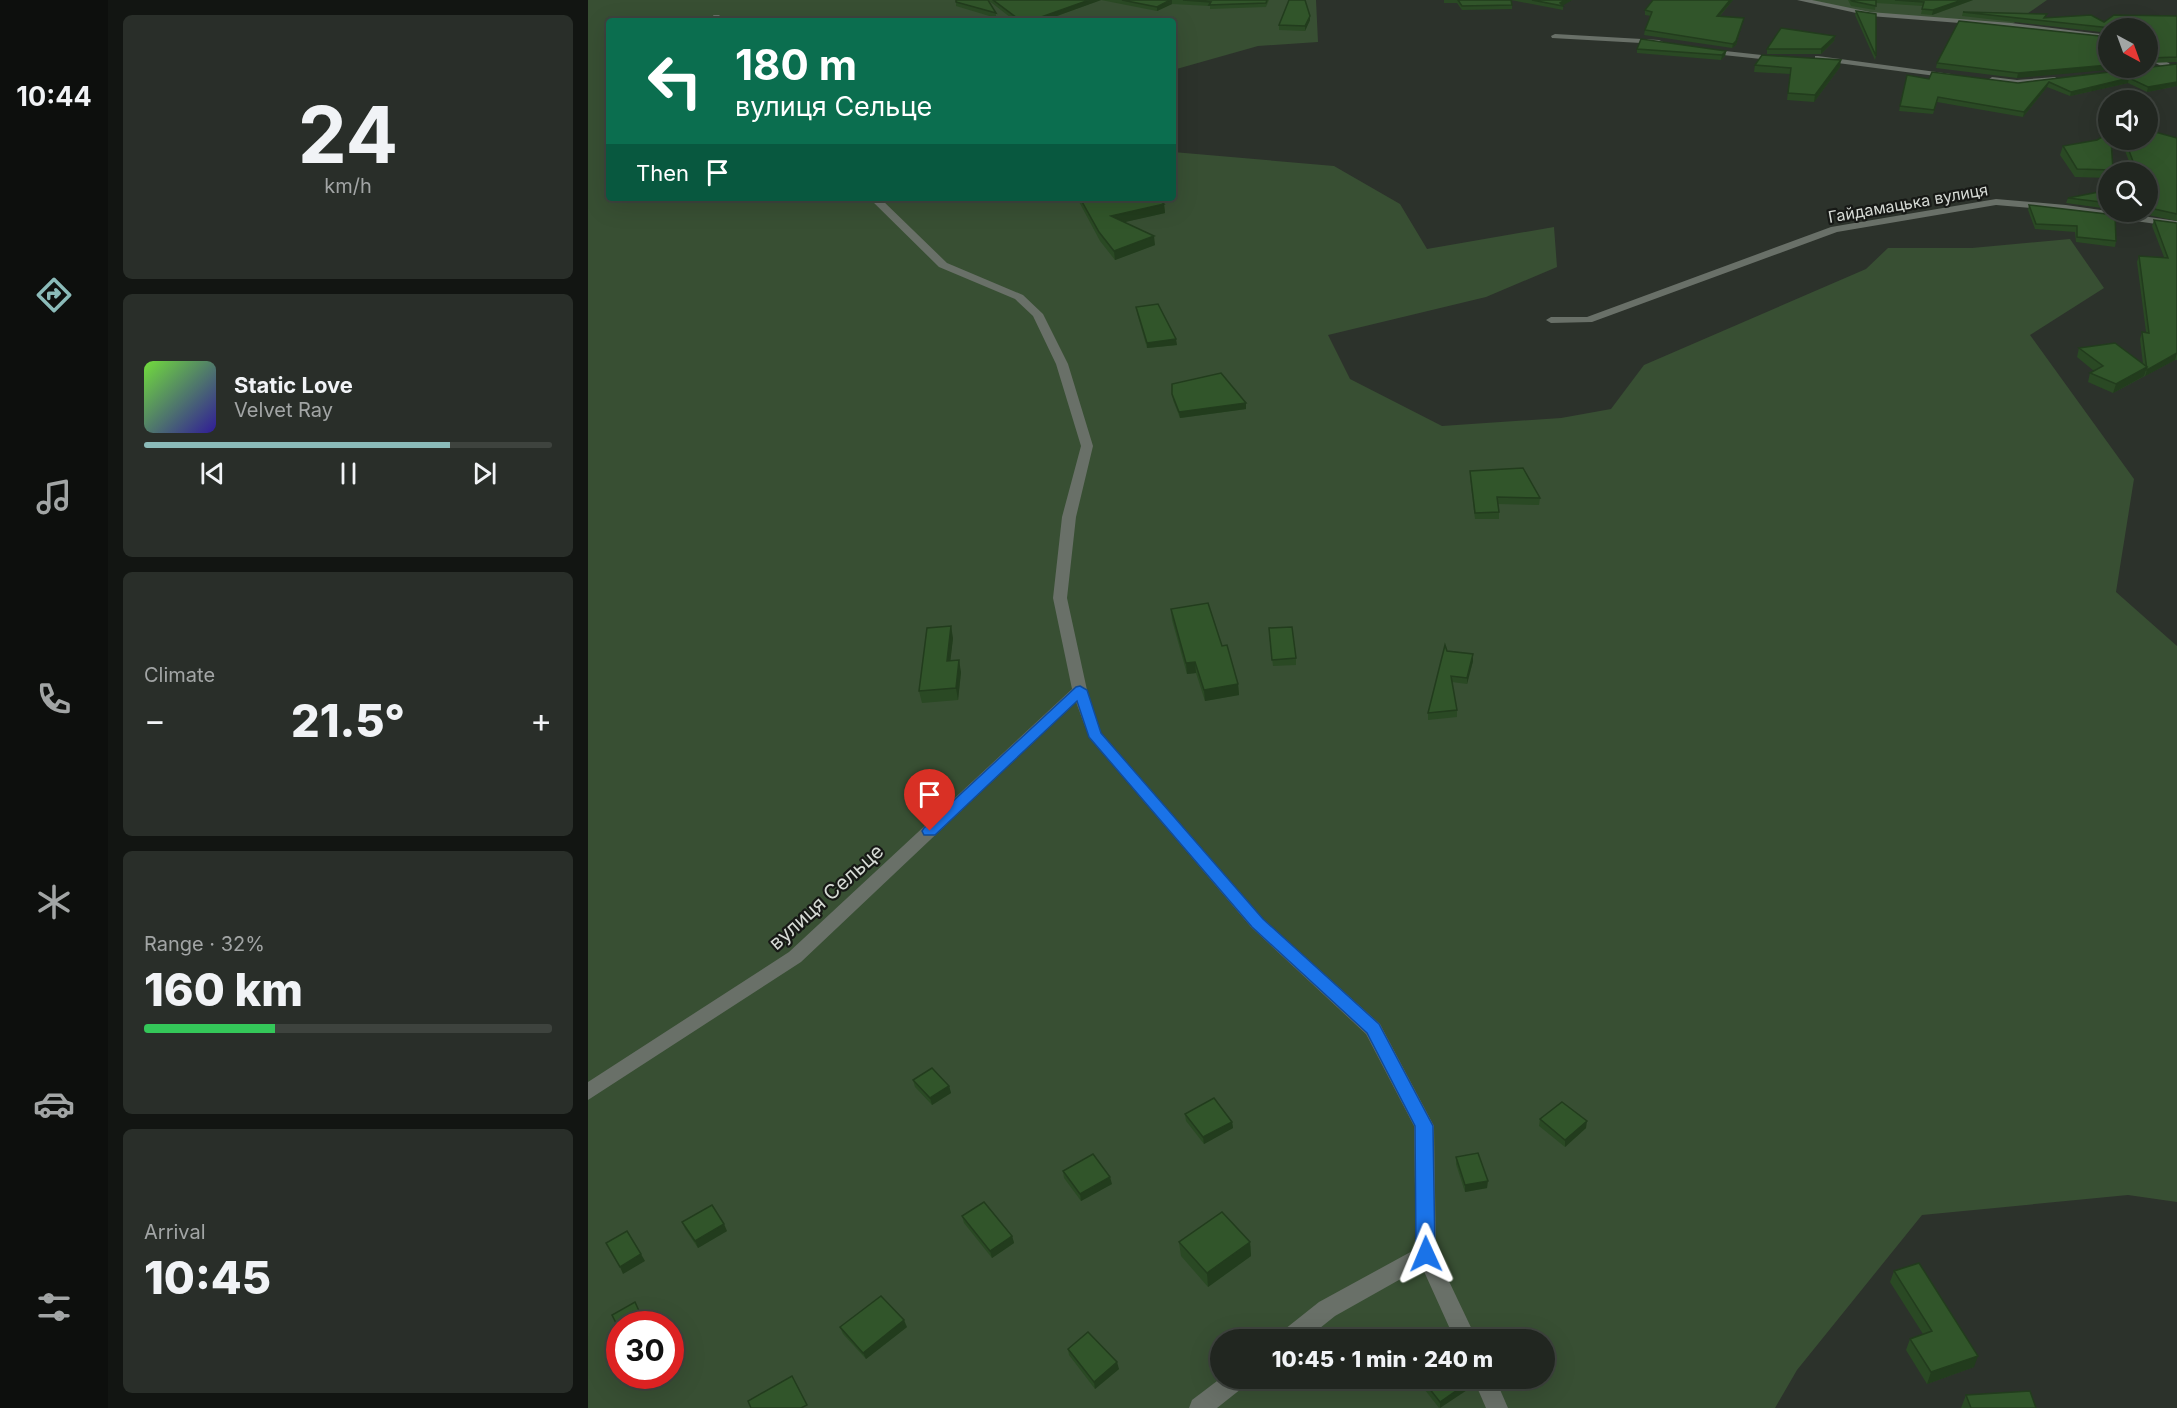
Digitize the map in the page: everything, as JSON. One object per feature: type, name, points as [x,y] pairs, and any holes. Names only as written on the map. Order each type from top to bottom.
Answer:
[{"type":"street","points":[[1801,0],[1870,14],[2011,25],[2098,36]]},
{"type":"street","points":[[1555,36],[1645,39],[1666,43]]},
{"type":"street","points":[[1698,49],[1772,59],[1794,59]]},
{"type":"street","points":[[1818,57],[1961,77]]},
{"type":"street","points":[[1806,59],[1828,59]]},
{"type":"street","points":[[2158,61],[2166,65]]},
{"type":"street","points":[[2158,67],[2177,66]]},
{"type":"street","points":[[1983,79],[2017,83],[2061,79]]},
{"type":"street","points":[[877,201],[943,265],[1019,297],[1038,314],[1062,364],[1088,446],[1070,516],[1060,598],[1080,690],[1094,734],[1257,923],[1373,1029],[1424,1126],[1426,1254],[1461,1329]]},
{"type":"street","name":"Гайдамацька вулиця","points":[[1551,320],[1588,320],[1835,228],[1996,202],[2066,208],[2177,224]]},
{"type":"street","name":"вулиця Сельце","points":[[588,1092],[795,957],[1080,690]]},
{"type":"street","points":[[1302,1329],[1327,1309],[1426,1254]]},
{"type":"street","points":[[1200,1408],[1224,1389]]},
{"type":"street","points":[[1489,1389],[1497,1408]]},
{"type":"green space","points":[[588,0],[1316,0],[1318,42],[1258,46],[1176,69],[1176,18],[606,18],[606,201],[1176,201],[1176,152],[1334,166],[1400,204],[1427,249],[1554,227],[1557,267],[1486,297],[1328,335],[1350,379],[1442,426],[1561,418],[1611,409],[1644,365],[1866,269],[1888,248],[1972,248],[2070,239],[2104,288],[2030,335],[2134,479],[2116,592],[2177,646],[2177,1202],[2128,1195],[1922,1215],[1797,1370],[1775,1408],[588,1408]]},
{"type":"green space","points":[[1801,0],[2047,0],[2011,25],[1870,14]]},
{"type":"building","points":[[956,0],[988,0],[996,13],[956,2]]},
{"type":"building","points":[[993,0],[1089,0],[1038,18],[1017,18]]},
{"type":"building","points":[[1122,0],[1170,0],[1157,7]]},
{"type":"building","points":[[1183,0],[1267,0],[1266,3],[1209,5],[1211,2]]},
{"type":"building","points":[[1289,0],[1305,0],[1310,16],[1305,26],[1279,25]]},
{"type":"building","points":[[1458,0],[1511,0],[1512,5],[1462,6]]},
{"type":"building","points":[[1532,0],[1565,0],[1560,3],[1563,6]]},
{"type":"building","points":[[1653,0],[1730,0],[1717,16],[1744,18],[1733,44],[1645,30],[1652,12],[1645,10]]},
{"type":"building","points":[[1876,0],[1876,6],[1852,1]]},
{"type":"building","points":[[1895,0],[1962,0],[1933,10],[1922,9],[1924,2]]},
{"type":"building","points":[[1856,11],[1876,14],[1876,56]]},
{"type":"building","points":[[1963,12],[2047,14],[2044,18],[2091,15],[2098,19],[2098,27]]},
{"type":"building","points":[[2114,15],[2177,16],[2177,57],[2158,58],[2158,18],[2110,18]]},
{"type":"building","points":[[1959,21],[2098,36],[2098,66],[2018,73],[1937,63]]},
{"type":"building","points":[[1781,28],[1835,36],[1821,49],[1767,49]]},
{"type":"building","points":[[1641,39],[1726,51],[1722,55],[1637,49]]},
{"type":"building","points":[[1762,55],[1841,60],[1815,95],[1788,93],[1791,68],[1755,65]]},
{"type":"building","points":[[2177,64],[2177,82],[2148,87],[2129,78],[2158,78],[2158,66]]},
{"type":"building","points":[[1932,72],[2018,83],[2098,73],[2098,78],[2129,78],[2071,92],[2049,82],[2024,112],[1938,97],[1934,110],[1900,106],[1907,75],[1929,79]]},
{"type":"building","points":[[2158,133],[2177,138],[2177,214],[2158,210],[2158,162],[2133,162],[2129,150],[2158,150]]},
{"type":"building","points":[[2097,140],[2098,150],[2112,150],[2112,162],[2098,162],[2098,170],[2077,169],[2063,146]]},
{"type":"building","points":[[2098,192],[2098,202],[2068,198]]},
{"type":"building","points":[[1082,201],[1160,201],[1164,204],[1111,216],[1154,236],[1114,251],[1099,232]]},
{"type":"building","points":[[2029,205],[2098,213],[2098,222],[2115,222],[2116,241],[2077,237],[2077,226],[2036,224]]},
{"type":"building","points":[[2158,221],[2177,223],[2177,353],[2147,370],[2142,332],[2149,333],[2139,256],[2168,258],[2155,222]]},
{"type":"building","points":[[1158,304],[1176,339],[1147,343],[1136,307]]},
{"type":"building","points":[[2115,343],[2147,367],[2116,384],[2090,373],[2103,366],[2079,348]]},
{"type":"building","points":[[1221,373],[1246,403],[1179,412],[1172,394],[1172,384]]},
{"type":"building","points":[[1523,468],[1540,498],[1497,497],[1499,512],[1475,513],[1470,471]]},
{"type":"building","points":[[1208,603],[1222,646],[1227,645],[1238,684],[1204,690],[1195,662],[1186,663],[1171,609]]},
{"type":"building","points":[[951,626],[947,661],[959,660],[956,688],[919,691],[927,628]]},
{"type":"building","points":[[1292,627],[1296,658],[1272,660],[1269,628]]},
{"type":"building","points":[[1445,645],[1447,651],[1473,654],[1467,678],[1451,676],[1457,710],[1428,713]]},
{"type":"building","points":[[932,1068],[949,1086],[930,1098],[913,1080]]},
{"type":"building","points":[[1214,1098],[1232,1122],[1203,1137],[1185,1114]]},
{"type":"building","points":[[1562,1102],[1587,1121],[1565,1140],[1540,1119]]},
{"type":"building","points":[[1478,1153],[1488,1181],[1465,1185],[1456,1157]]},
{"type":"building","points":[[1093,1154],[1110,1177],[1080,1194],[1063,1171]]},
{"type":"building","points":[[984,1202],[1012,1236],[990,1251],[962,1216]]},
{"type":"building","points":[[712,1205],[724,1224],[695,1241],[682,1222]]},
{"type":"building","points":[[1222,1212],[1250,1242],[1207,1273],[1179,1242]]},
{"type":"building","points":[[627,1231],[641,1254],[620,1267],[606,1243]]},
{"type":"building","points":[[1919,1263],[1978,1356],[1931,1372],[1910,1339],[1932,1331],[1894,1271]]},
{"type":"building","points":[[881,1296],[904,1320],[863,1353],[840,1327]]},
{"type":"building","points":[[635,1302],[639,1311],[619,1311]]},
{"type":"building","points":[[1088,1332],[1117,1362],[1094,1382],[1068,1349]]},
{"type":"building","points":[[792,1376],[807,1405],[801,1408],[751,1408],[748,1401]]},
{"type":"building","points":[[1430,1389],[1459,1389],[1440,1402]]},
{"type":"building","points":[[2030,1391],[2036,1408],[1971,1408],[1966,1395]]},
{"type":"route","points":[[930,831],[1080,690],[1094,734],[1257,923],[1373,1029],[1424,1126],[1426,1254]]}]
